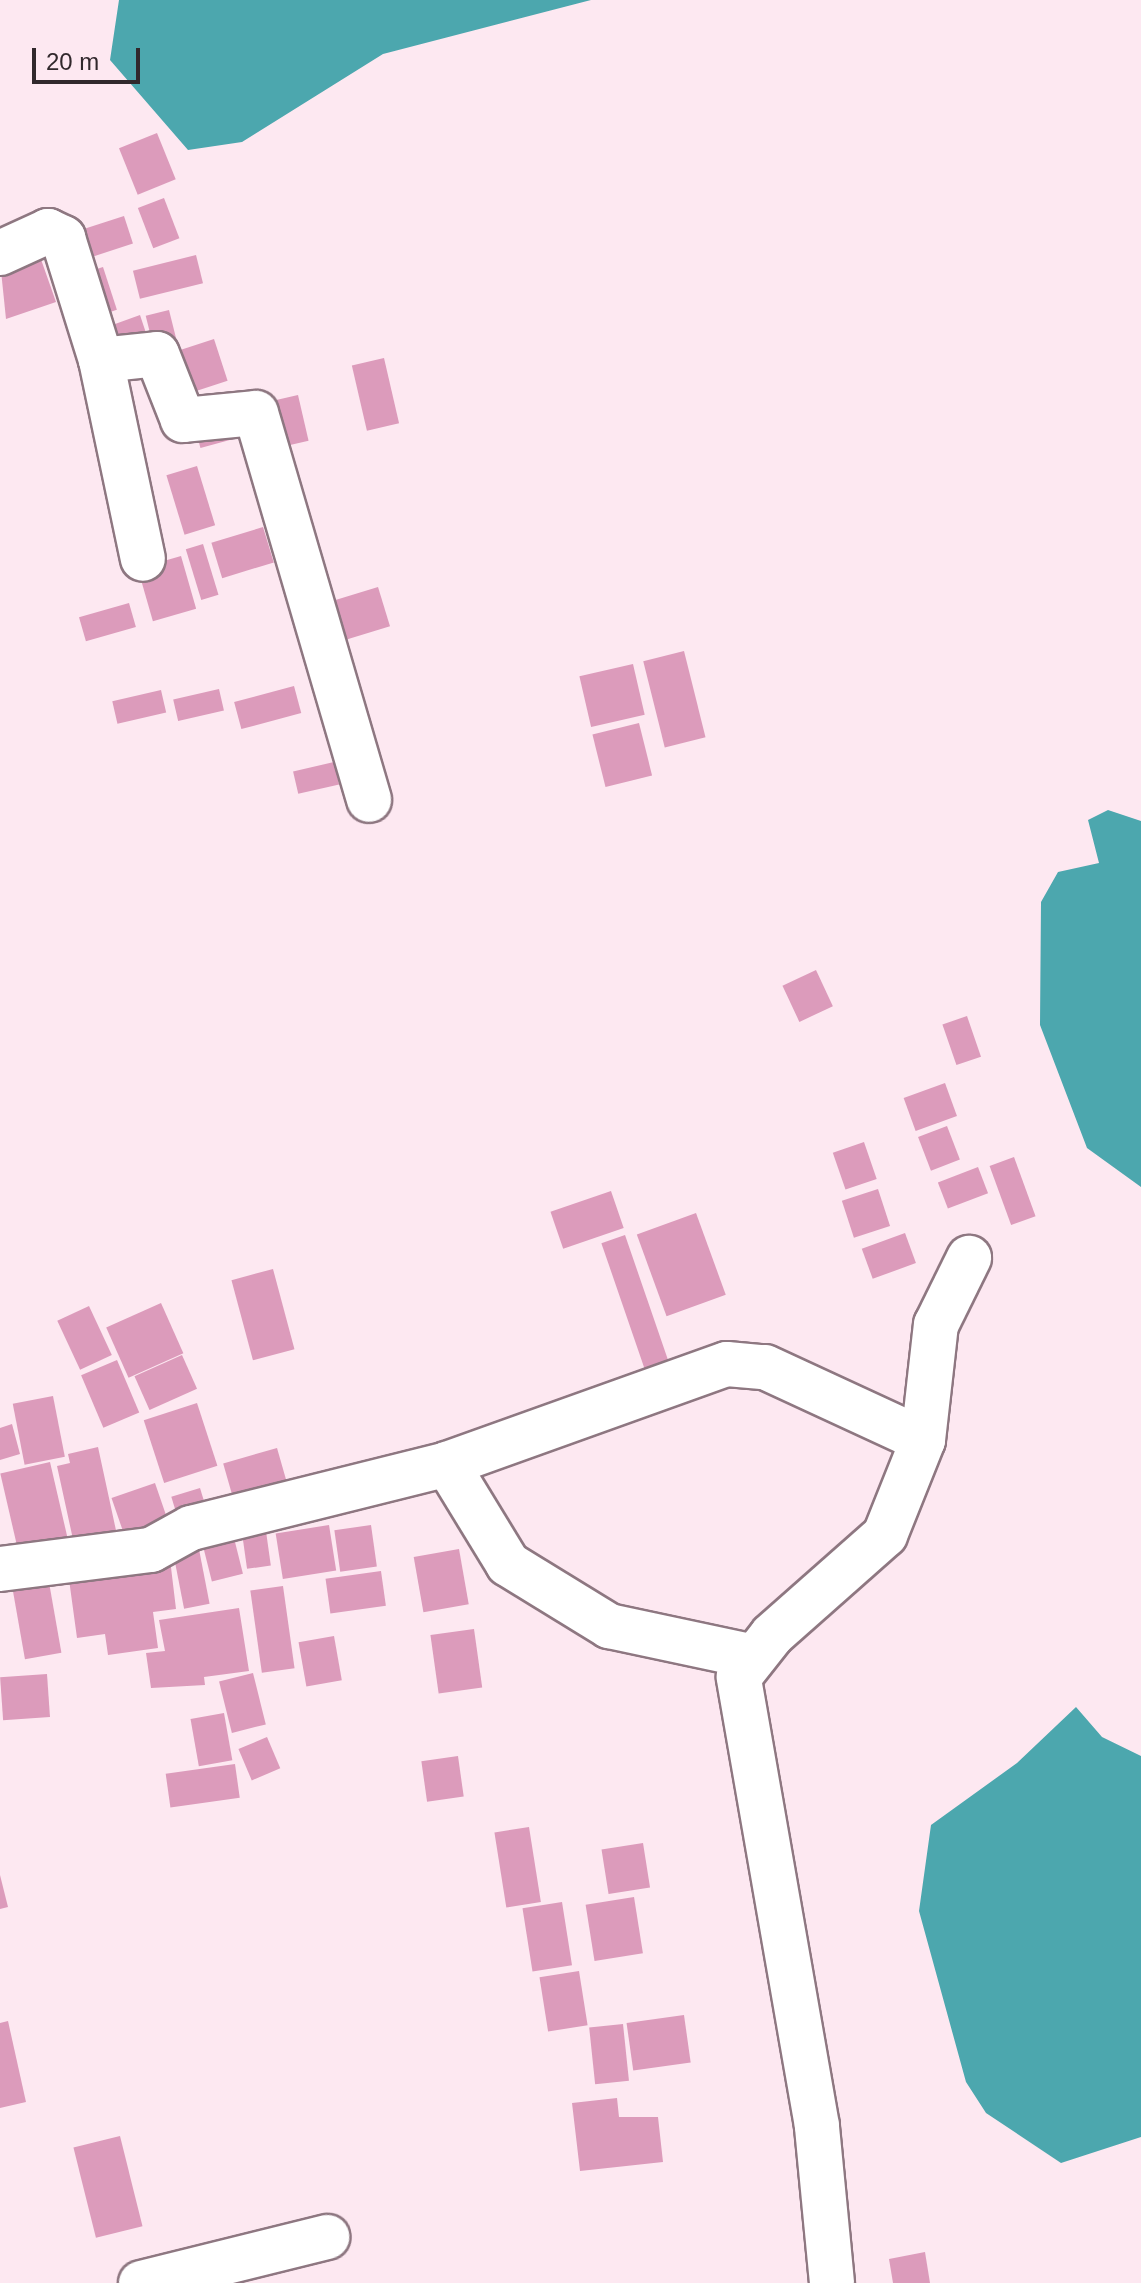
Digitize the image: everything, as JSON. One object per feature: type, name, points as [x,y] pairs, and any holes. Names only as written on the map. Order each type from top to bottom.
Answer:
[{"type":"street","points":[[0,253],[56,231],[101,360],[143,559]]},
{"type":"street","points":[[101,360],[157,354],[183,420],[256,413],[369,800]]},
{"type":"street","points":[[832,2283],[817,2126],[740,1701],[739,1677],[750,1656],[885,1535],[923,1440],[936,1325],[969,1258]]},
{"type":"street","points":[[0,1569],[151,1550],[191,1528],[447,1464],[747,1363],[923,1440]]},
{"type":"street","points":[[447,1464],[508,1564],[609,1626],[750,1656]]},
{"type":"street","points":[[141,2283],[327,2237]]},
{"type":"water","points":[[119,0],[591,0],[383,54],[242,142],[188,150],[110,60]]},
{"type":"water","points":[[1108,810],[1141,821],[1141,1187],[1087,1148],[1040,1025],[1041,902],[1058,872],[1099,863],[1088,820]]},
{"type":"water","points":[[1076,1707],[1102,1737],[1141,1756],[1141,2137],[1061,2163],[986,2113],[966,2082],[919,1911],[931,1825],[1017,1763]]},
{"type":"building","points":[[157,133],[176,179],[138,195],[119,148]]},
{"type":"building","points":[[164,198],[179,238],[153,248],[138,208]]},
{"type":"building","points":[[124,216],[133,244],[75,262],[66,235]]},
{"type":"building","points":[[37,248],[56,302],[6,319],[0,261]]},
{"type":"building","points":[[196,255],[203,283],[140,299],[133,271]]},
{"type":"building","points":[[103,267],[117,310],[95,317],[81,274]]},
{"type":"building","points":[[169,310],[177,343],[154,349],[146,316]]},
{"type":"building","points":[[140,315],[148,339],[108,351],[104,328]]},
{"type":"building","points":[[214,339],[228,381],[176,398],[163,356]]},
{"type":"building","points":[[384,358],[399,423],[367,431],[352,365]]},
{"type":"building","points":[[298,395],[309,441],[280,447],[270,402]]},
{"type":"building","points":[[231,419],[236,438],[200,448],[195,429]]},
{"type":"building","points":[[197,466],[215,525],[185,535],[166,475]]},
{"type":"building","points":[[263,527],[274,562],[222,578],[211,543]]},
{"type":"building","points":[[203,544],[218,595],[201,600],[186,549]]},
{"type":"building","points":[[181,556],[196,609],[153,621],[138,568]]},
{"type":"building","points":[[378,587],[390,626],[345,640],[333,601]]},
{"type":"building","points":[[129,603],[136,627],[86,641],[79,617]]},
{"type":"building","points":[[684,651],[706,737],[665,748],[643,661]]},
{"type":"building","points":[[633,664],[645,715],[591,727],[579,676]]},
{"type":"building","points":[[294,686],[301,713],[241,729],[234,702]]},
{"type":"building","points":[[219,689],[224,710],[178,721],[173,700]]},
{"type":"building","points":[[161,690],[166,712],[117,724],[112,701]]},
{"type":"building","points":[[639,723],[652,775],[605,787],[592,735]]},
{"type":"building","points":[[334,762],[339,784],[298,794],[293,771]]},
{"type":"building","points":[[816,970],[833,1006],[799,1022],[782,986]]},
{"type":"building","points":[[967,1016],[981,1057],[956,1065],[942,1024]]},
{"type":"building","points":[[945,1083],[957,1116],[916,1131],[904,1098]]},
{"type":"building","points":[[947,1126],[960,1160],[931,1171],[918,1137]]},
{"type":"building","points":[[864,1142],[877,1179],[845,1190],[833,1153]]},
{"type":"building","points":[[1014,1157],[1036,1216],[1011,1225],[990,1166]]},
{"type":"building","points":[[978,1167],[988,1193],[948,1209],[938,1182]]},
{"type":"building","points":[[878,1189],[890,1226],[854,1238],[842,1201]]},
{"type":"building","points":[[611,1191],[624,1228],[563,1249],[550,1212]]},
{"type":"building","points":[[696,1213],[726,1295],[667,1316],[637,1235]]},
{"type":"building","points":[[905,1233],[916,1263],[873,1279],[862,1249]]},
{"type":"building","points":[[625,1235],[668,1361],[645,1369],[601,1243]]},
{"type":"building","points":[[273,1269],[294,1349],[253,1360],[231,1280]]},
{"type":"building","points":[[161,1303],[183,1353],[129,1378],[106,1327]]},
{"type":"building","points":[[89,1306],[112,1355],[80,1370],[57,1321]]},
{"type":"building","points":[[182,1355],[197,1389],[150,1410],[134,1376]]},
{"type":"building","points":[[117,1360],[139,1412],[103,1428],[81,1375]]},
{"type":"building","points":[[53,1396],[65,1457],[25,1465],[13,1404]]},
{"type":"building","points":[[197,1403],[217,1466],[164,1483],[144,1420]]},
{"type":"building","points":[[12,1424],[20,1454],[0,1460],[0,1428]]},
{"type":"building","points":[[98,1447],[117,1535],[74,1544],[57,1466],[70,1463],[68,1454]]},
{"type":"building","points":[[277,1448],[288,1486],[234,1502],[223,1463]]},
{"type":"building","points":[[50,1462],[69,1543],[19,1554],[0,1473]]},
{"type":"building","points":[[155,1483],[168,1520],[124,1535],[112,1498]]},
{"type":"building","points":[[200,1488],[210,1521],[181,1529],[171,1497]]},
{"type":"building","points":[[264,1517],[271,1566],[247,1569],[240,1520]]},
{"type":"building","points":[[329,1525],[336,1570],[283,1579],[276,1533]]},
{"type":"building","points":[[371,1525],[377,1567],[340,1572],[334,1530]]},
{"type":"building","points":[[233,1534],[243,1574],[212,1582],[202,1542]]},
{"type":"building","points":[[197,1539],[210,1604],[184,1609],[171,1544]]},
{"type":"building","points":[[459,1549],[469,1604],[423,1612],[414,1557]]},
{"type":"building","points":[[170,1559],[176,1609],[153,1612],[158,1648],[108,1655],[105,1634],[77,1638],[68,1572]]},
{"type":"building","points":[[47,1571],[61,1653],[25,1659],[11,1577]]},
{"type":"building","points":[[381,1571],[386,1606],[330,1613],[326,1579]]},
{"type":"building","points":[[283,1586],[295,1668],[262,1673],[250,1591]]},
{"type":"building","points":[[239,1608],[249,1671],[204,1677],[205,1685],[151,1688],[146,1653],[165,1651],[159,1620]]},
{"type":"building","points":[[474,1629],[482,1687],[439,1694],[430,1635]]},
{"type":"building","points":[[334,1636],[342,1680],[306,1687],[299,1642]]},
{"type":"building","points":[[253,1673],[266,1724],[232,1733],[219,1681]]},
{"type":"building","points":[[47,1674],[50,1717],[3,1720],[0,1677]]},
{"type":"building","points":[[224,1713],[232,1760],[199,1766],[191,1719]]},
{"type":"building","points":[[267,1737],[280,1768],[252,1780],[238,1749]]},
{"type":"building","points":[[458,1756],[464,1797],[427,1802],[421,1761]]},
{"type":"building","points":[[235,1764],[240,1798],[170,1807],[166,1774]]},
{"type":"building","points":[[529,1827],[541,1902],[506,1908],[494,1832]]},
{"type":"building","points":[[643,1843],[650,1887],[609,1894],[602,1850]]},
{"type":"building","points":[[0,1875],[8,1907],[0,1909]]},
{"type":"building","points":[[634,1897],[643,1953],[595,1961],[586,1905]]},
{"type":"building","points":[[562,1902],[572,1965],[533,1971],[522,1908]]},
{"type":"building","points":[[579,1971],[588,2025],[548,2032],[539,1977]]},
{"type":"building","points":[[684,2015],[691,2063],[633,2071],[627,2023]]},
{"type":"building","points":[[8,2021],[26,2102],[0,2108],[0,2023]]},
{"type":"building","points":[[623,2024],[629,2081],[595,2084],[589,2028]]},
{"type":"building","points":[[617,2098],[619,2117],[658,2117],[663,2162],[580,2171],[572,2103]]},
{"type":"building","points":[[120,2136],[142,2226],[96,2238],[73,2148]]},
{"type":"building","points":[[925,2252],[930,2283],[893,2283],[889,2259]]}]
